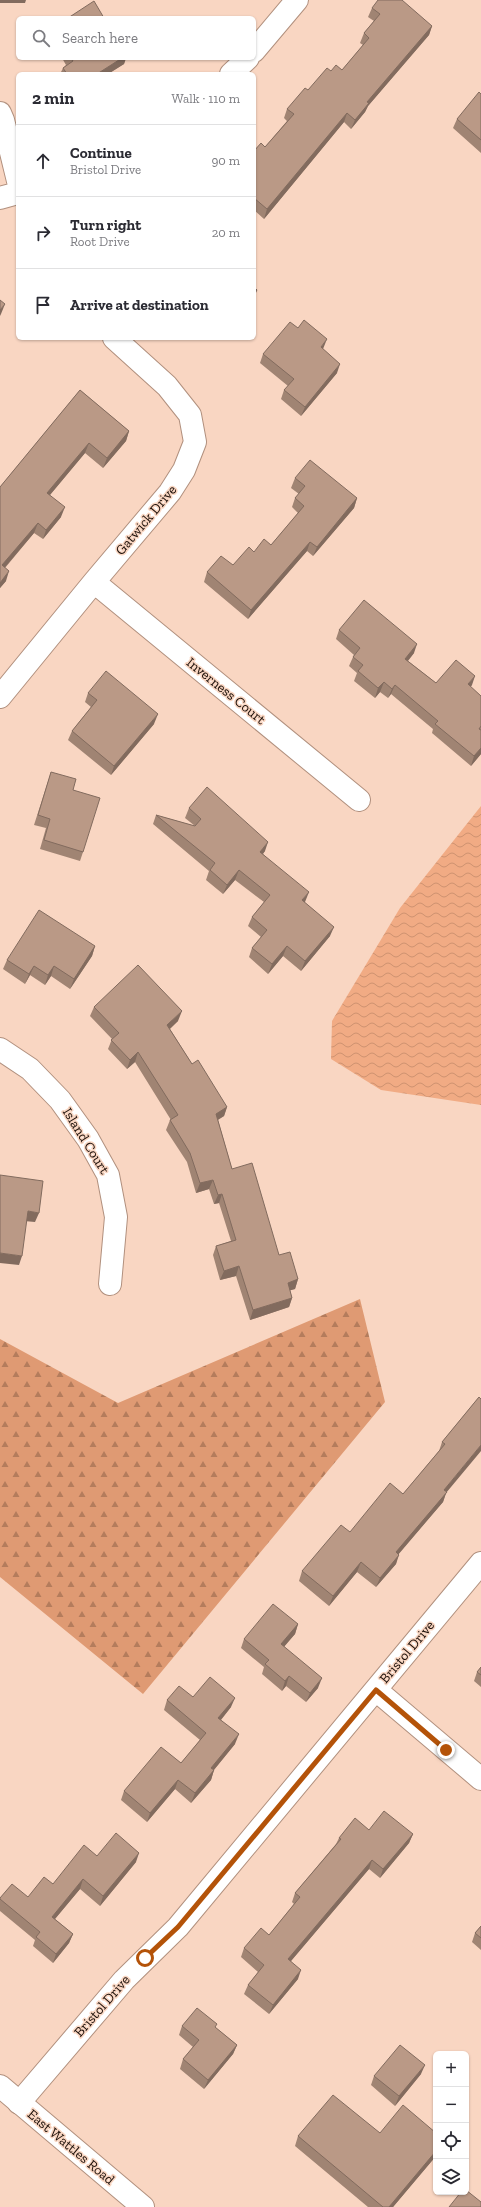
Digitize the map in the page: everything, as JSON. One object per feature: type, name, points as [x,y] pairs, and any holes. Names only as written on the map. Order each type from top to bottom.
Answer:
[{"type":"street","points":[[256,49],[297,0]]},
{"type":"street","points":[[233,72],[246,60]]},
{"type":"street","points":[[0,113],[16,173]]},
{"type":"street","points":[[0,198],[16,194]]},
{"type":"street","name":"Gatwick Drive","points":[[0,697],[170,492],[184,470],[195,442],[190,415],[167,386],[116,340]]},
{"type":"street","name":"Inverness Court","points":[[94,582],[359,800]]},
{"type":"street","name":"Island Court","points":[[0,1049],[30,1070],[60,1100],[88,1139],[108,1175],[116,1217],[110,1284]]},
{"type":"street","name":"Bristol Drive","points":[[7,2096],[178,1927],[481,1563]]},
{"type":"street","points":[[376,1690],[481,1779]]},
{"type":"street","name":"East Wattles Road","points":[[7,2096],[143,2207]]},
{"type":"green space","points":[[360,1299],[385,1402],[143,1694],[0,1577],[0,1339],[118,1403]]},
{"type":"water","points":[[481,806],[481,1105],[381,1090],[331,1059],[332,1021],[400,908]]},
{"type":"building","points":[[378,0],[402,0],[432,26],[367,102],[369,103],[355,120],[347,113],[267,209],[256,200],[256,149],[261,143],[265,147],[294,114],[287,109],[305,88],[308,90],[327,68],[331,71],[336,65],[342,70],[369,38],[364,33],[380,14],[372,8]]},
{"type":"building","points":[[94,1],[103,16],[71,16]]},
{"type":"building","points":[[72,60],[119,60],[100,72],[66,72],[63,68]]},
{"type":"building","points":[[479,92],[481,94],[481,140],[457,119]]},
{"type":"building","points":[[0,300],[5,304],[0,310]]},
{"type":"building","points":[[304,320],[327,339],[321,347],[340,364],[305,407],[284,390],[294,379],[263,354],[290,322],[298,328]]},
{"type":"building","points":[[80,390],[129,431],[107,458],[89,443],[47,493],[65,507],[46,530],[38,523],[2,565],[9,571],[0,583],[0,487]]},
{"type":"building","points":[[310,460],[357,498],[317,547],[310,542],[251,610],[207,572],[221,556],[233,565],[249,547],[254,552],[264,539],[271,545],[304,506],[295,498],[305,486],[295,478]]},
{"type":"building","points":[[364,600],[417,644],[405,659],[436,683],[456,660],[475,676],[468,684],[481,696],[481,726],[479,729],[481,730],[481,748],[474,756],[435,724],[438,721],[395,685],[392,689],[384,682],[378,688],[358,671],[363,665],[353,657],[360,648],[339,630]]},
{"type":"building","points":[[106,671],[158,714],[114,766],[72,731],[97,700],[88,693]]},
{"type":"building","points":[[51,772],[76,779],[73,790],[100,798],[83,852],[44,840],[50,819],[38,815]]},
{"type":"building","points":[[207,787],[268,842],[260,852],[309,892],[302,900],[334,927],[305,961],[287,946],[272,964],[252,948],[267,930],[252,917],[270,895],[239,870],[227,885],[210,870],[215,863],[156,815],[195,826],[201,819],[189,808]]},
{"type":"building","points":[[39,910],[95,946],[74,979],[54,966],[48,975],[34,966],[29,974],[7,960]]},
{"type":"building","points":[[138,965],[182,1011],[167,1025],[192,1064],[198,1060],[227,1107],[216,1114],[232,1169],[252,1163],[279,1255],[290,1252],[298,1279],[288,1283],[292,1298],[253,1310],[239,1266],[224,1271],[216,1246],[236,1240],[222,1194],[218,1195],[213,1180],[200,1183],[190,1153],[170,1120],[178,1115],[138,1052],[130,1060],[111,1040],[119,1033],[94,1007]]},
{"type":"building","points":[[0,1175],[43,1181],[39,1213],[28,1211],[22,1256],[0,1253]]},
{"type":"building","points":[[479,1397],[481,1399],[481,1445],[444,1490],[447,1492],[396,1552],[399,1555],[380,1578],[361,1562],[333,1596],[302,1571],[341,1525],[350,1532],[390,1483],[403,1494],[445,1444],[442,1442]]},
{"type":"building","points":[[273,1604],[298,1624],[281,1644],[322,1678],[310,1693],[289,1676],[285,1681],[265,1664],[269,1660],[244,1639]]},
{"type":"building","points":[[481,1667],[481,1675],[477,1672]]},
{"type":"building","points":[[210,1677],[235,1698],[218,1718],[239,1734],[211,1768],[214,1770],[195,1793],[178,1780],[150,1813],[124,1791],[161,1747],[181,1763],[206,1733],[167,1700],[179,1686],[193,1697]]},
{"type":"building","points":[[384,1811],[413,1834],[383,1869],[372,1860],[288,1959],[301,1970],[273,2005],[248,1985],[264,1965],[244,1948],[261,1928],[269,1935],[300,1897],[295,1893],[341,1839],[339,1838],[355,1818],[369,1830]]},
{"type":"building","points":[[116,1833],[139,1853],[103,1896],[83,1879],[52,1917],[73,1934],[56,1954],[36,1937],[40,1932],[0,1898],[12,1884],[28,1897],[44,1877],[53,1884],[84,1845],[97,1856]]},
{"type":"building","points":[[481,1926],[481,1938],[475,1933]]},
{"type":"building","points":[[197,2008],[217,2024],[215,2027],[237,2045],[208,2080],[183,2059],[199,2040],[182,2026]]},
{"type":"building","points":[[400,2045],[425,2065],[399,2096],[374,2076]]},
{"type":"building","points":[[333,2095],[380,2133],[403,2105],[433,2130],[433,2155],[389,2207],[383,2207],[298,2136]]},
{"type":"building","points":[[469,2192],[481,2202],[481,2207],[449,2207],[459,2195],[469,2195]]},
{"type":"route","points":[[145,1958],[178,1927],[376,1690],[446,1750]]}]
